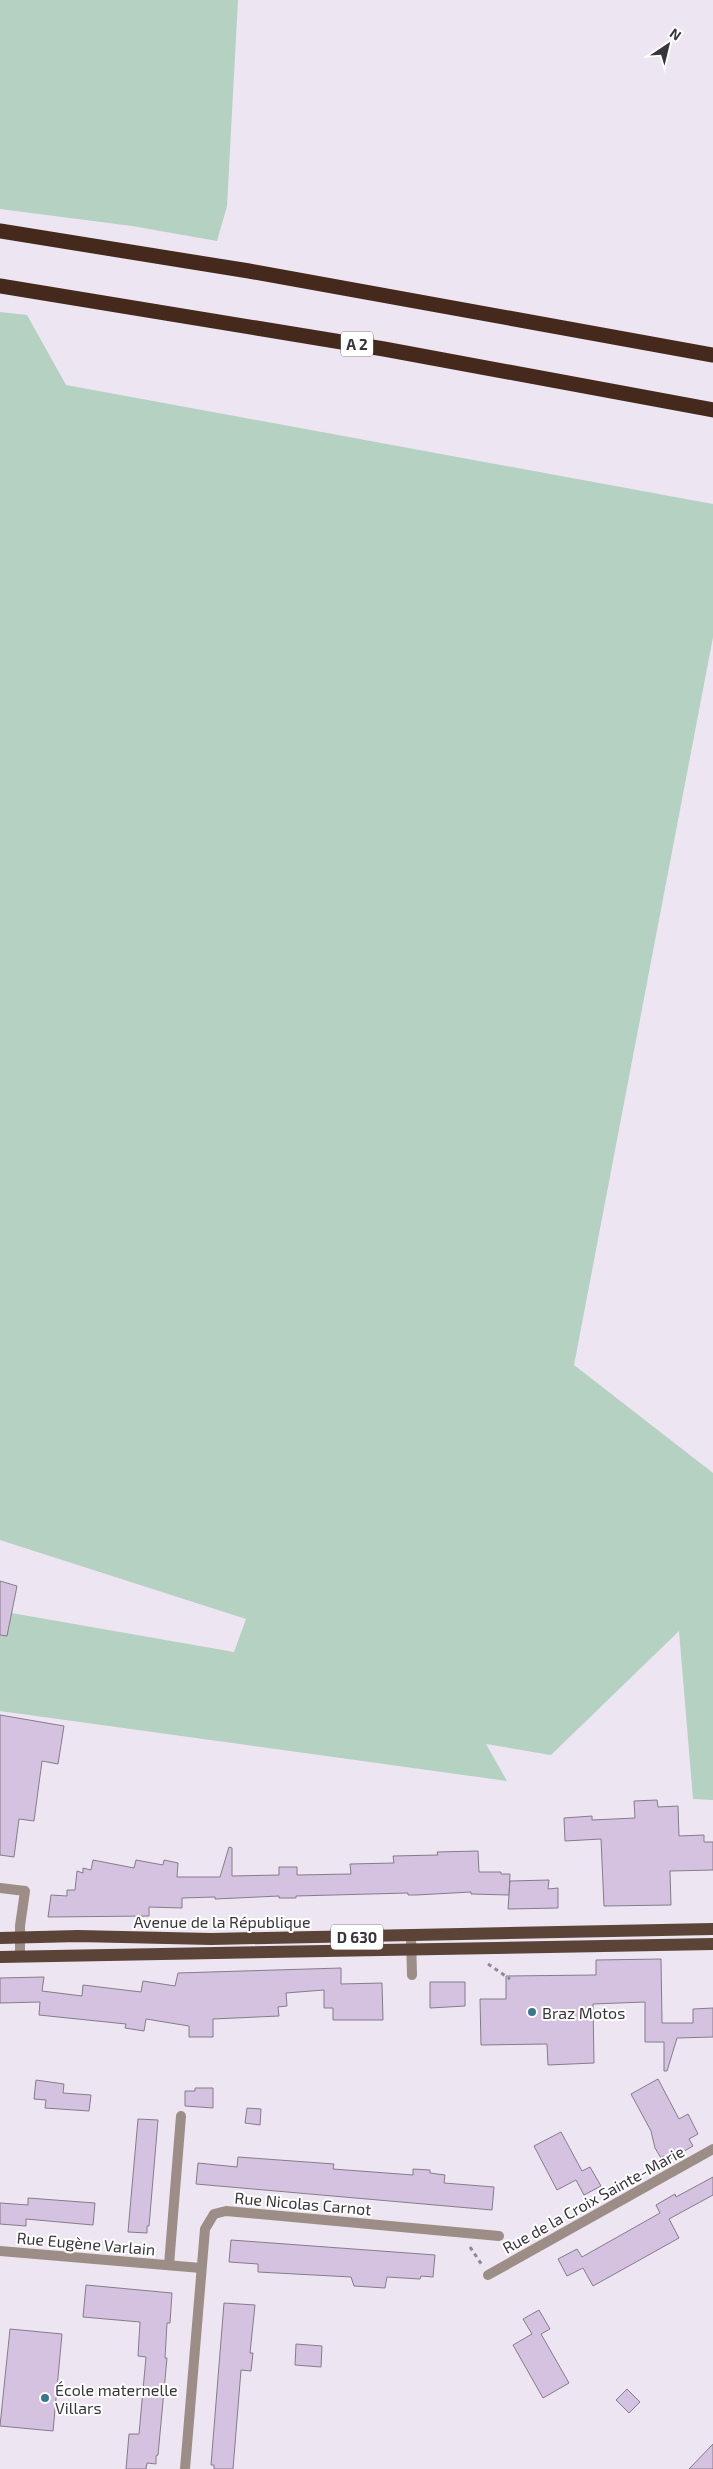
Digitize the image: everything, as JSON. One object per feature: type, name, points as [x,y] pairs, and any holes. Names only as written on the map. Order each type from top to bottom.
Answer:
[{"type":"highway","points":[[0,231],[249,271],[713,355]]},
{"type":"highway","name":"A 2","points":[[0,286],[384,349],[713,410]]},
{"type":"main road","name":"Avenue de la République","points":[[0,1938],[211,1939],[713,1929]]},
{"type":"main road","name":"Avenue de la République","points":[[0,1957],[713,1944]]},
{"type":"street","points":[[0,1888],[24,1891],[20,1957]]},
{"type":"street","points":[[411,1936],[412,1975]]},
{"type":"street","name":"Rue Eugène Varlain","points":[[169,2265],[182,2116]]},
{"type":"street","name":"Rue de la Croix Sainte-Marie","points":[[488,2275],[713,2149]]},
{"type":"street","name":"Rue Nicolas Carnot","points":[[185,2469],[206,2223],[214,2214],[219,2211],[499,2236]]},
{"type":"street","name":"Rue Eugène Varlain","points":[[0,2251],[201,2268]]},
{"type":"path","points":[[486,1964],[510,1979]]},
{"type":"path","points":[[462,2234],[488,2275]]},
{"type":"green space","points":[[0,0],[238,0],[227,206],[217,241],[132,226],[0,209]]},
{"type":"green space","points":[[0,312],[27,315],[66,385],[713,504],[713,637],[574,1365],[713,1473],[713,1800],[693,1799],[679,1631],[551,1755],[486,1744],[507,1781],[0,1711],[0,1611],[234,1652],[246,1619],[0,1540]]},
{"type":"building","points":[[0,1581],[17,1586],[7,1636],[0,1635]]},
{"type":"building","points":[[0,1715],[64,1726],[58,1764],[42,1761],[34,1821],[19,1819],[14,1857],[0,1855]]},
{"type":"building","points":[[657,1800],[658,1807],[678,1806],[679,1836],[704,1835],[704,1842],[713,1842],[713,1870],[670,1871],[671,1905],[604,1906],[601,1839],[565,1841],[564,1818],[592,1816],[592,1820],[635,1818],[634,1801]]},
{"type":"building","points":[[229,1847],[232,1848],[232,1876],[279,1875],[279,1867],[297,1867],[297,1875],[351,1874],[350,1864],[394,1863],[393,1856],[438,1855],[437,1852],[478,1851],[479,1872],[510,1874],[509,1895],[471,1894],[471,1892],[416,1895],[408,1895],[408,1893],[296,1896],[296,1898],[279,1898],[279,1896],[215,1899],[215,1897],[182,1898],[182,1908],[149,1907],[149,1916],[48,1917],[51,1895],[67,1896],[67,1890],[75,1890],[77,1871],[83,1873],[83,1868],[91,1870],[93,1860],[134,1868],[136,1860],[163,1865],[164,1860],[178,1863],[177,1877],[220,1877]]},
{"type":"building","points":[[549,1880],[548,1889],[558,1888],[558,1908],[508,1909],[510,1881]]},
{"type":"building","points":[[661,1959],[662,2023],[693,2023],[693,2009],[713,2008],[713,2037],[677,2038],[667,2071],[664,2071],[664,2042],[645,2042],[645,2002],[593,2004],[594,2063],[548,2065],[547,2044],[481,2045],[480,1999],[506,1999],[506,1976],[596,1975],[596,1960]]},
{"type":"building","points":[[341,1968],[341,1984],[382,1983],[383,2020],[333,2020],[333,2008],[324,2008],[324,1990],[286,1993],[287,2006],[278,2007],[279,2016],[213,2019],[213,2037],[189,2037],[189,2026],[146,2019],[144,2031],[125,2028],[126,2024],[39,2015],[40,2002],[0,2003],[0,1978],[44,1977],[42,1991],[82,1996],[83,1985],[141,1992],[143,1981],[175,1986],[178,1973]]},
{"type":"building","points":[[430,1982],[465,1982],[465,2006],[430,2008]]},
{"type":"building","points":[[658,2079],[679,2119],[688,2114],[698,2134],[689,2139],[693,2146],[667,2161],[664,2156],[661,2158],[655,2148],[651,2131],[631,2094]]},
{"type":"building","points":[[36,2080],[64,2084],[63,2093],[91,2095],[89,2111],[45,2108],[46,2100],[34,2099]]},
{"type":"building","points":[[195,2088],[213,2088],[213,2108],[185,2106],[185,2091],[195,2091]]},
{"type":"building","points":[[247,2108],[261,2109],[260,2125],[245,2123]]},
{"type":"building","points":[[138,2119],[158,2120],[147,2233],[128,2232]]},
{"type":"building","points":[[561,2132],[582,2171],[590,2167],[601,2186],[584,2195],[576,2180],[557,2190],[534,2146]]},
{"type":"building","points":[[238,2157],[334,2164],[333,2169],[413,2175],[413,2169],[430,2170],[430,2173],[445,2175],[444,2183],[494,2187],[492,2210],[196,2184],[198,2163],[237,2167]]},
{"type":"building","points":[[713,2177],[713,2195],[669,2219],[679,2238],[593,2286],[583,2268],[567,2276],[558,2259],[577,2249],[582,2257],[660,2213],[656,2205],[675,2194],[676,2197]]},
{"type":"building","points":[[28,2198],[95,2203],[93,2225],[26,2219],[26,2226],[0,2224],[0,2203],[28,2205]]},
{"type":"building","points":[[231,2240],[435,2255],[433,2277],[421,2276],[420,2279],[387,2277],[385,2288],[354,2286],[351,2277],[258,2272],[258,2264],[229,2262]]},
{"type":"building","points":[[86,2285],[172,2293],[170,2323],[167,2323],[165,2358],[167,2358],[158,2455],[156,2456],[156,2464],[147,2463],[146,2469],[126,2469],[129,2434],[139,2434],[146,2357],[138,2356],[140,2322],[83,2317]]},
{"type":"building","points":[[224,2303],[255,2305],[250,2353],[253,2353],[251,2371],[241,2370],[233,2469],[214,2469],[214,2465],[211,2465]]},
{"type":"building","points":[[539,2310],[550,2329],[541,2334],[569,2383],[543,2398],[513,2345],[532,2334],[523,2319]]},
{"type":"building","points":[[10,2329],[62,2334],[53,2431],[0,2426]]},
{"type":"building","points":[[296,2344],[322,2346],[321,2367],[295,2365]]},
{"type":"building","points":[[627,2389],[640,2402],[629,2413],[616,2400]]},
{"type":"building","points":[[713,2444],[713,2469],[689,2469]]},
{"type":"place","name":"Braz Motos","points":[[532,2012]]},
{"type":"place","name":"École maternelle Villars","points":[[45,2398]]}]
